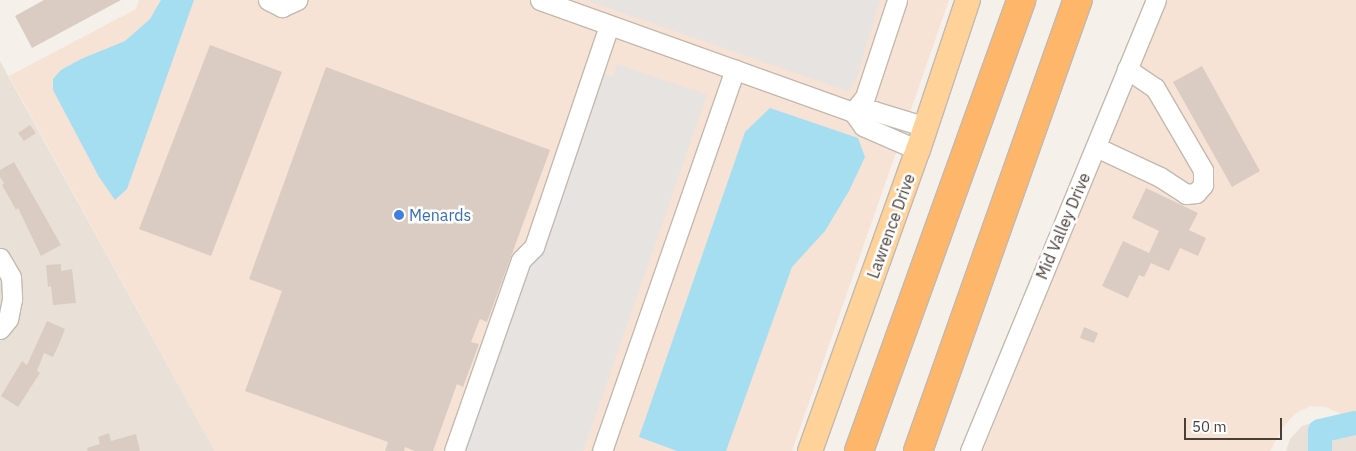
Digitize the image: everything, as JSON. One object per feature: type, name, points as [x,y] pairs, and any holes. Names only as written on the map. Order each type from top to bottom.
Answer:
[{"type":"highway","points":[[859,451],[1021,0]]},
{"type":"highway","points":[[918,451],[1078,0]]},
{"type":"main road","name":"Lawrence Drive","points":[[810,451],[918,150],[968,0]]},
{"type":"street","points":[[268,0],[282,7],[297,0]]},
{"type":"street","points":[[537,0],[853,112],[874,111],[926,127]]},
{"type":"street","points":[[853,112],[865,97],[897,0]]},
{"type":"street","name":"Mid Valley Drive","points":[[970,451],[1156,0]]},
{"type":"street","points":[[454,451],[521,260],[534,247],[609,26]]},
{"type":"street","points":[[1096,147],[1160,177],[1174,188],[1186,194],[1196,193],[1203,185],[1202,170],[1155,88],[1127,69]]},
{"type":"street","points":[[602,451],[735,70]]},
{"type":"street","points":[[853,112],[863,126],[918,150]]},
{"type":"street","points":[[0,258],[10,277],[12,299],[8,319],[0,329]]},
{"type":"shaded area","points":[[139,0],[949,0],[792,451],[215,451],[9,76],[136,9]]},
{"type":"shaded area","points":[[586,0],[880,0],[855,83],[847,91]]},
{"type":"shaded area","points":[[1166,0],[1356,0],[1356,420],[1325,407],[1311,406],[1296,413],[1283,427],[1270,451],[983,451]]},
{"type":"shaded area","points":[[0,61],[215,451],[0,451]]},
{"type":"shaded area","points":[[617,64],[707,95],[583,451],[463,451],[526,270],[540,257],[604,74],[613,76]]},
{"type":"shaded area","points":[[1330,421],[1356,434],[1356,451],[1286,451],[1290,439],[1302,426],[1315,422]]},
{"type":"water","points":[[161,0],[194,0],[127,189],[115,200],[99,177],[53,90],[53,79],[61,70],[81,59],[125,41],[150,19]]},
{"type":"water","points":[[770,108],[858,138],[865,157],[849,191],[825,231],[792,267],[726,451],[677,451],[639,437],[745,132]]},
{"type":"building","points":[[44,0],[121,0],[32,48],[15,16]]},
{"type":"building","points":[[210,45],[282,72],[211,256],[139,229]]},
{"type":"building","points":[[1202,66],[1260,171],[1232,187],[1173,82]]},
{"type":"building","name":"Menards","points":[[326,67],[550,150],[487,322],[480,319],[471,342],[479,344],[463,387],[457,384],[433,451],[415,451],[405,447],[404,451],[385,451],[388,442],[245,391],[282,291],[249,279]]},
{"type":"building","points":[[30,125],[36,133],[24,141],[18,133]]},
{"type":"building","points":[[14,162],[61,245],[41,256],[18,208],[16,210],[2,185],[4,183],[0,177],[0,170]]},
{"type":"building","points":[[1146,188],[1198,213],[1189,230],[1206,238],[1198,256],[1180,248],[1169,271],[1151,263],[1144,277],[1139,275],[1128,298],[1102,286],[1123,241],[1149,253],[1159,231],[1132,218]]},
{"type":"building","points":[[61,264],[61,271],[72,269],[76,303],[53,305],[51,286],[48,287],[46,265]]},
{"type":"building","points":[[47,321],[65,329],[53,357],[44,353],[37,371],[40,373],[18,407],[1,396],[22,361],[27,365]]},
{"type":"building","points":[[1084,327],[1098,333],[1094,343],[1080,338]]},
{"type":"building","points":[[109,433],[111,441],[136,434],[140,451],[88,451],[87,448],[100,444],[98,437]]},
{"type":"waterway","points":[[1320,451],[1320,431],[1356,423]]},
{"type":"place","name":"Menards","points":[[399,215]]}]
